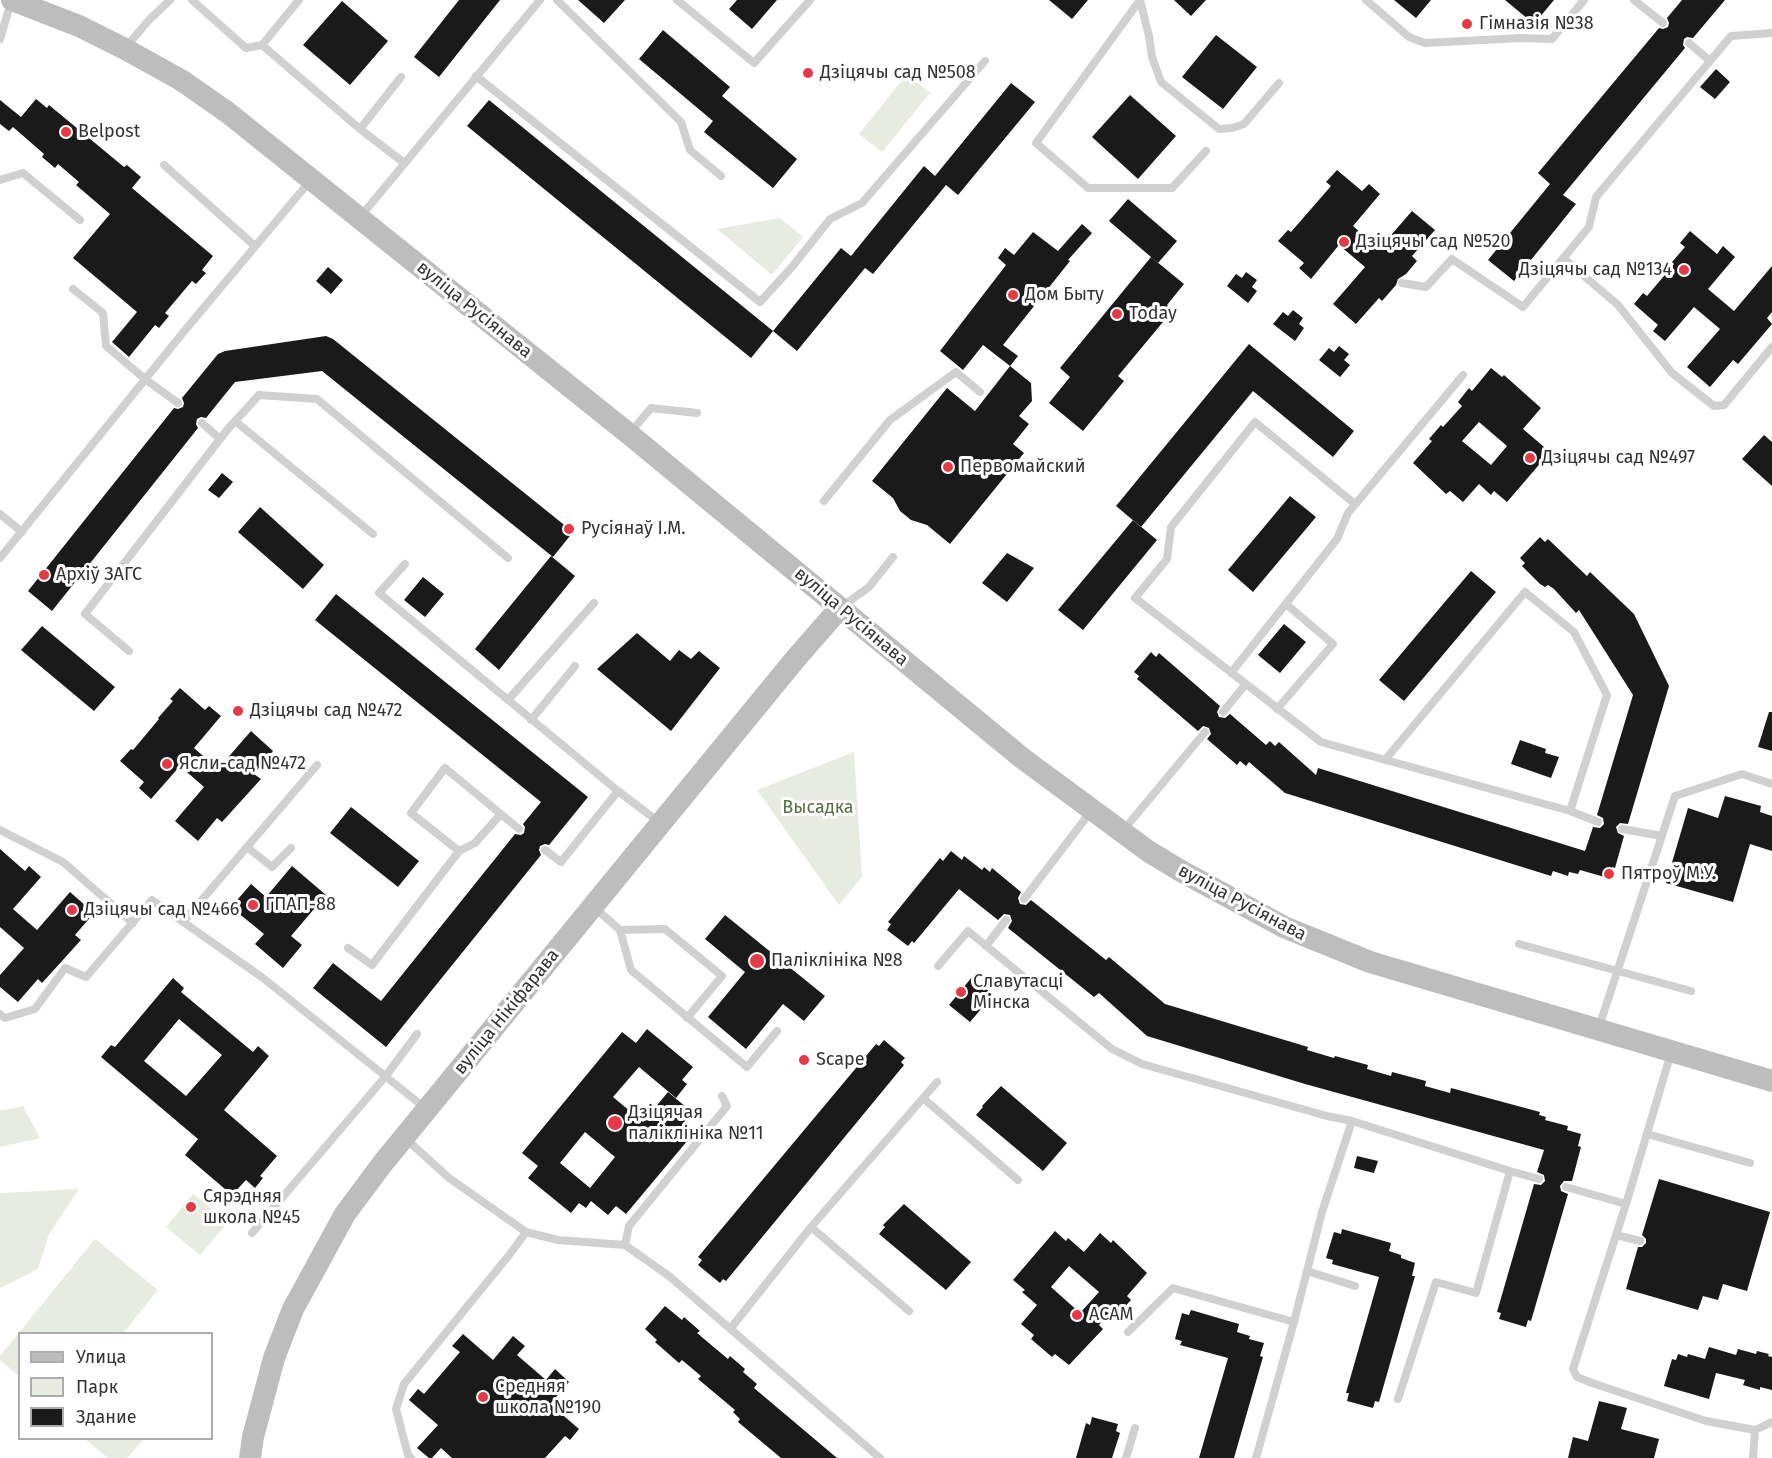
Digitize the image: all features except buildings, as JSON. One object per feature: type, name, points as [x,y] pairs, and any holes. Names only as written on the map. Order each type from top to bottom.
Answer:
[{"type":"main road","name":"вуліца Русіянава","points":[[12,0],[71,23],[125,49],[181,81],[227,112],[629,434],[1022,758],[1148,851],[1210,889],[1323,945],[1415,977],[1772,1081]]},
{"type":"main road","name":"вуліца Нікіфарава","points":[[250,1458],[253,1437],[274,1358],[293,1310],[345,1214],[404,1138],[661,823],[840,608]]},
{"type":"lane","points":[[0,39],[12,0]]},
{"type":"lane","points":[[125,49],[149,20],[170,0]]},
{"type":"lane","points":[[192,0],[246,48],[262,45],[299,0]]},
{"type":"lane","points":[[358,218],[540,0]]},
{"type":"lane","points":[[557,0],[681,122],[690,150],[721,176]]},
{"type":"lane","points":[[677,0],[754,63],[810,0]]},
{"type":"lane","points":[[1140,0],[1152,57],[1161,82],[1219,129],[1244,124],[1279,83]]},
{"type":"lane","points":[[1140,0],[1036,143],[1088,188],[1172,188],[1206,151]]},
{"type":"lane","points":[[1366,0],[1409,37],[1425,43],[1521,38],[1552,39],[1584,0]]},
{"type":"lane","points":[[1639,2],[1663,23]]},
{"type":"lane","points":[[1402,283],[1426,287],[1452,259],[1523,307],[1589,227],[1596,197],[1731,36],[1772,33]]},
{"type":"lane","points":[[1689,44],[1710,61]]},
{"type":"lane","points":[[262,45],[360,129],[403,162]]},
{"type":"lane","points":[[476,76],[760,302],[830,219],[862,203],[985,61]]},
{"type":"lane","points":[[360,129],[401,77]]},
{"type":"lane","points":[[164,165],[255,246]]},
{"type":"lane","points":[[0,180],[23,173],[80,220]]},
{"type":"lane","points":[[0,558],[145,379],[312,179]]},
{"type":"lane","points":[[1563,258],[1618,305],[1672,373],[1714,406],[1724,405],[1772,347]]},
{"type":"lane","points":[[73,289],[103,312],[106,346],[178,403]]},
{"type":"lane","points":[[824,501],[890,420],[956,372],[980,392]]},
{"type":"lane","points":[[1231,673],[1337,539],[1348,513],[1462,375]]},
{"type":"lane","points":[[129,651],[85,614],[220,439],[260,395],[317,399],[508,558]]},
{"type":"lane","points":[[629,434],[651,408],[697,413]]},
{"type":"lane","points":[[235,421],[373,534]]},
{"type":"lane","points":[[1355,504],[1255,422],[1171,527],[1167,559],[1135,598],[1321,742],[1570,811],[1598,822]]},
{"type":"lane","points":[[202,423],[220,439]]},
{"type":"lane","points":[[0,514],[22,532]]},
{"type":"lane","points":[[840,608],[869,587],[893,557]]},
{"type":"lane","points":[[405,564],[379,593],[618,791],[661,823]]},
{"type":"lane","points":[[1385,760],[1525,592],[1574,632],[1607,695],[1570,811]]},
{"type":"lane","points":[[508,700],[594,603]]},
{"type":"lane","points":[[1277,709],[1333,644],[1286,604]]},
{"type":"lane","points":[[531,720],[576,666]]},
{"type":"lane","points":[[1223,712],[1245,685]]},
{"type":"lane","points":[[1122,832],[1205,732]]},
{"type":"lane","points":[[183,922],[316,765]]},
{"type":"lane","points":[[459,851],[411,813],[445,768],[519,829]]},
{"type":"lane","points":[[1598,1030],[1675,796],[1742,774],[1772,784]]},
{"type":"lane","points":[[545,850],[561,862],[618,791]]},
{"type":"lane","points":[[1024,899],[1092,810]]},
{"type":"lane","points":[[348,948],[372,965],[459,851],[475,843],[501,814]]},
{"type":"lane","points":[[1622,829],[1662,836]]},
{"type":"lane","points":[[0,830],[63,862],[133,922]]},
{"type":"lane","points":[[247,848],[272,867],[291,848]]},
{"type":"lane","points":[[0,1014],[5,1018],[35,1010],[65,968],[86,977],[152,900],[263,978],[427,1110]]},
{"type":"lane","points":[[594,907],[620,930],[631,970],[747,1067],[777,1031]]},
{"type":"lane","points":[[986,946],[1006,920]]},
{"type":"lane","points":[[620,930],[665,929],[722,976],[687,1018]]},
{"type":"lane","points":[[938,966],[968,931],[1112,1048],[1142,1064],[1352,1121],[1539,1179]]},
{"type":"lane","points":[[1519,944],[1691,991]]},
{"type":"lane","points":[[252,1233],[385,1077],[417,1034]]},
{"type":"lane","points":[[1672,1052],[1573,1369],[1577,1377],[1592,1383],[1706,1421],[1755,1430],[1772,1422]]},
{"type":"lane","points":[[731,1328],[811,1227],[937,1082]]},
{"type":"lane","points":[[626,1245],[629,1226],[727,1106],[722,1096]]},
{"type":"lane","points":[[923,1098],[1018,1180]]},
{"type":"lane","points":[[1256,1458],[1322,1212],[1352,1121]]},
{"type":"lane","points":[[1647,1134],[1750,1163]]},
{"type":"lane","points":[[404,1138],[442,1173],[526,1232],[558,1240],[626,1245],[669,1276],[880,1458]]},
{"type":"lane","points":[[1398,1399],[1436,1282],[1476,1293],[1510,1171]]},
{"type":"lane","points":[[1566,1187],[1626,1204]]},
{"type":"lane","points":[[811,1227],[909,1311]]},
{"type":"lane","points":[[411,1458],[408,1455],[396,1409],[404,1384],[526,1232]]},
{"type":"lane","points":[[1616,1235],[1640,1241]]},
{"type":"lane","points":[[1307,1271],[1355,1286]]},
{"type":"lane","points":[[1128,1332],[1173,1288],[1294,1322]]},
{"type":"lane","points":[[1126,1458],[1135,1428]]},
{"type":"lane","points":[[1753,1458],[1755,1430]]},
{"type":"green space","points":[[907,74],[930,93],[882,152],[859,134]]},
{"type":"green space","points":[[780,218],[803,237],[772,275],[717,229]]},
{"type":"green space","name":"Высадка","points":[[854,752],[862,877],[839,905],[757,790]]},
{"type":"green space","points":[[23,1106],[40,1138],[0,1147],[0,1111]]},
{"type":"green space","points":[[79,1189],[49,1234],[38,1269],[0,1288],[0,1193]]},
{"type":"green space","points":[[193,1194],[228,1222],[200,1255],[166,1227]]},
{"type":"green space","points":[[95,1239],[158,1290],[124,1332],[19,1332]]},
{"type":"green space","points":[[18,1334],[18,1375],[0,1360],[0,1356]]},
{"type":"green space","points":[[86,1440],[143,1440],[127,1458],[108,1458]]},
{"type":"place","name":"Гімназія №38","points":[[1467,24]]},
{"type":"place","name":"Дзіцячы сад №508","points":[[808,73]]},
{"type":"place","name":"Belpost","points":[[66,132]]},
{"type":"place","name":"Дзіцячы сад №520","points":[[1344,242]]},
{"type":"place","name":"Дзіцячы сад №134","points":[[1684,270]]},
{"type":"place","name":"Дом Быту","points":[[1013,295]]},
{"type":"place","name":"Today","points":[[1117,314]]},
{"type":"place","name":"Дзіцячы сад №497","points":[[1530,458]]},
{"type":"place","name":"Первомайский","points":[[948,467]]},
{"type":"place","name":"Русіянаў І.М.","points":[[569,529]]},
{"type":"place","name":"Архіў ЗАГС","points":[[44,575]]},
{"type":"place","name":"Дзіцячы сад №472","points":[[238,711]]},
{"type":"place","name":"Ясли-сад №472","points":[[167,764]]},
{"type":"place","name":"Пятроў М.У.","points":[[1609,874]]},
{"type":"place","name":"ГПАП-88","points":[[253,905]]},
{"type":"place","name":"Дзіцячы сад №466","points":[[72,910]]},
{"type":"place","name":"Паліклініка №8","points":[[757,961]]},
{"type":"place","name":"Славутасці Мінска","points":[[961,992]]},
{"type":"place","name":"Scape","points":[[804,1060]]},
{"type":"place","name":"Дзіцячая паліклініка №11","points":[[615,1123]]},
{"type":"place","name":"Сярэдняя школа №45","points":[[191,1207]]},
{"type":"place","name":"АСАМ","points":[[1077,1315]]},
{"type":"place","name":"Средняя школа №190","points":[[483,1397]]}]
